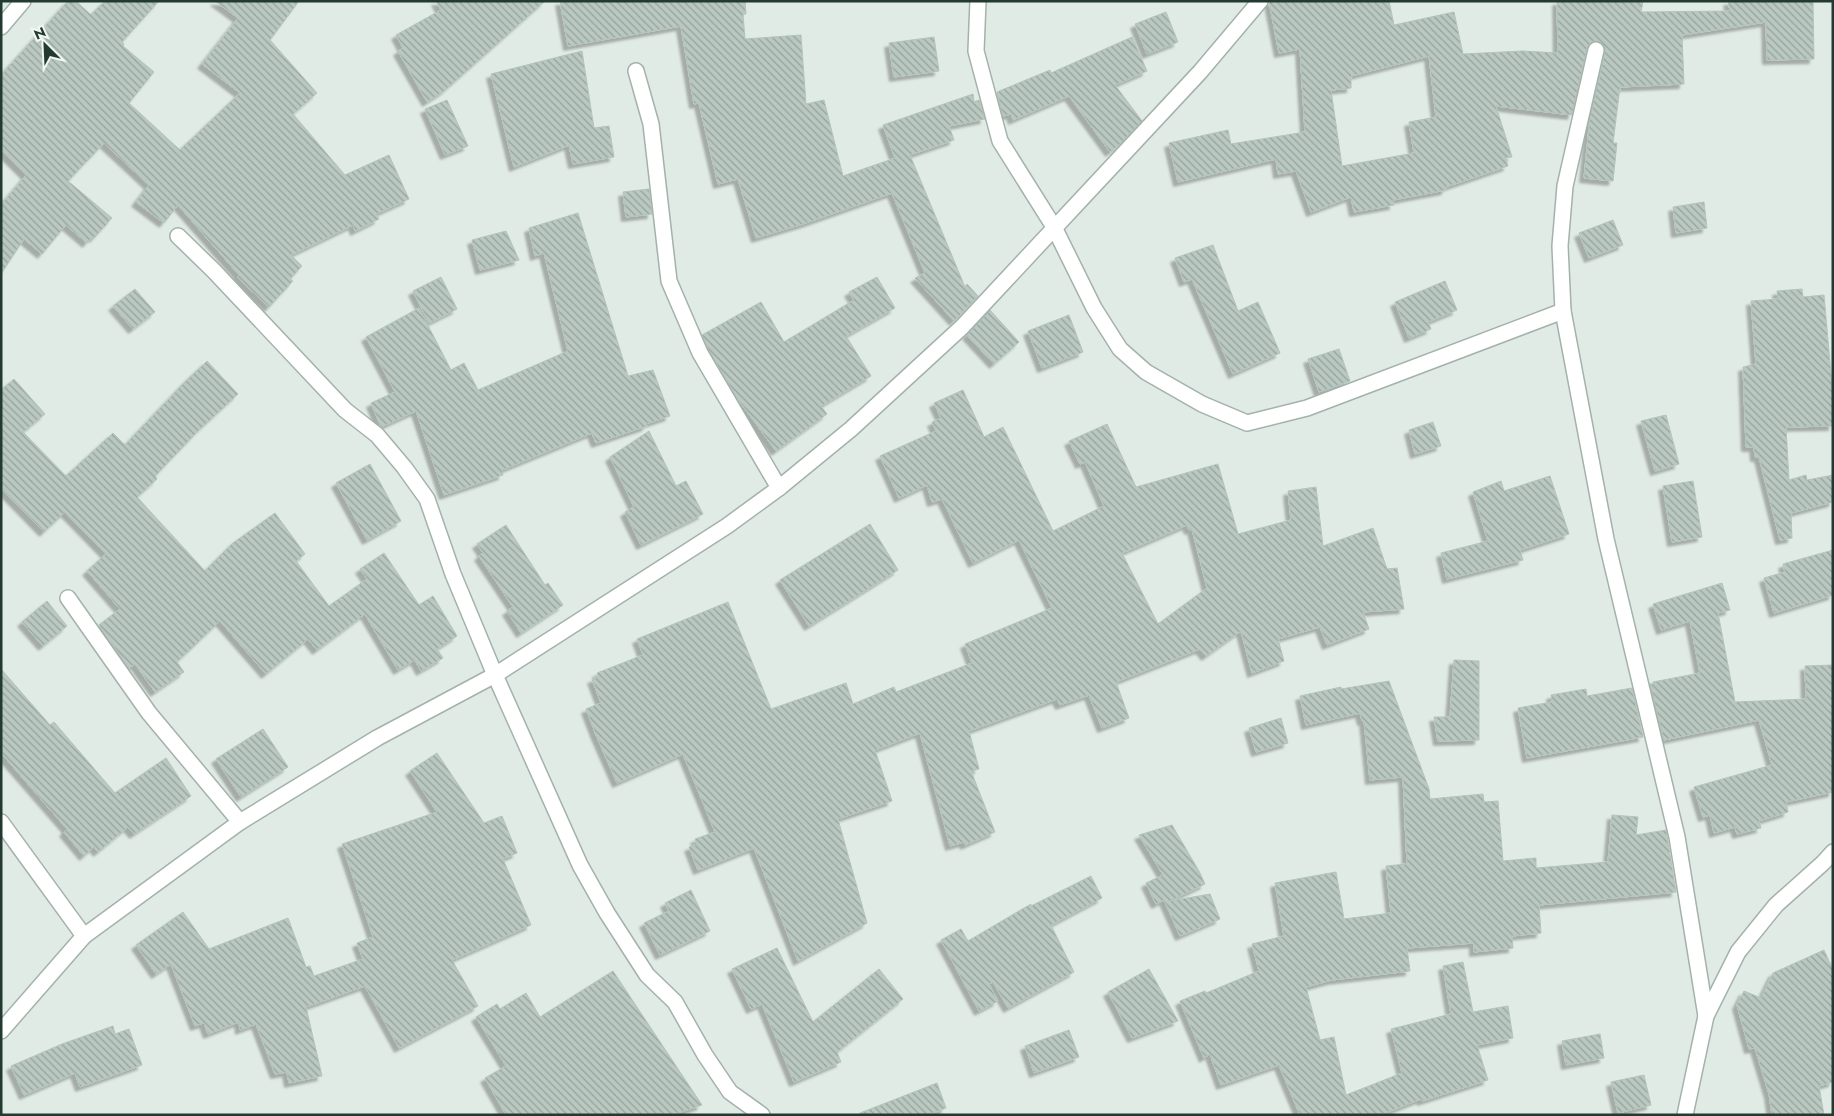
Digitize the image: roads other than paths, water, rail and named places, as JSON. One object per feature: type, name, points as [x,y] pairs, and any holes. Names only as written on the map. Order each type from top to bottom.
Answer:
[{"type":"street","points":[[1,27],[23,1]]},
{"type":"street","points":[[978,1],[976,51],[1000,141],[1054,227],[1094,308],[1120,349],[1146,372],[1202,404],[1247,422],[1307,408],[1563,311]]},
{"type":"street","points":[[1,1031],[84,936],[240,822],[378,738],[495,675],[727,526],[779,488],[851,429],[962,327],[1200,72],[1260,1]]},
{"type":"street","points":[[1596,50],[1566,186],[1560,246],[1563,311],[1606,538],[1677,836],[1706,1016]]},
{"type":"street","points":[[636,71],[651,124],[669,282],[700,353],[779,488]]},
{"type":"street","points":[[178,236],[214,270],[345,410],[376,435],[404,467],[427,500],[453,574],[495,675],[580,865],[607,913],[647,975],[675,1002],[705,1055],[730,1092],[762,1115]]},
{"type":"street","points":[[68,598],[149,713],[240,822]]},
{"type":"street","points":[[1,822],[84,936]]},
{"type":"street","points":[[1685,1115],[1706,1016],[1738,952],[1776,905],[1833,852]]}]
